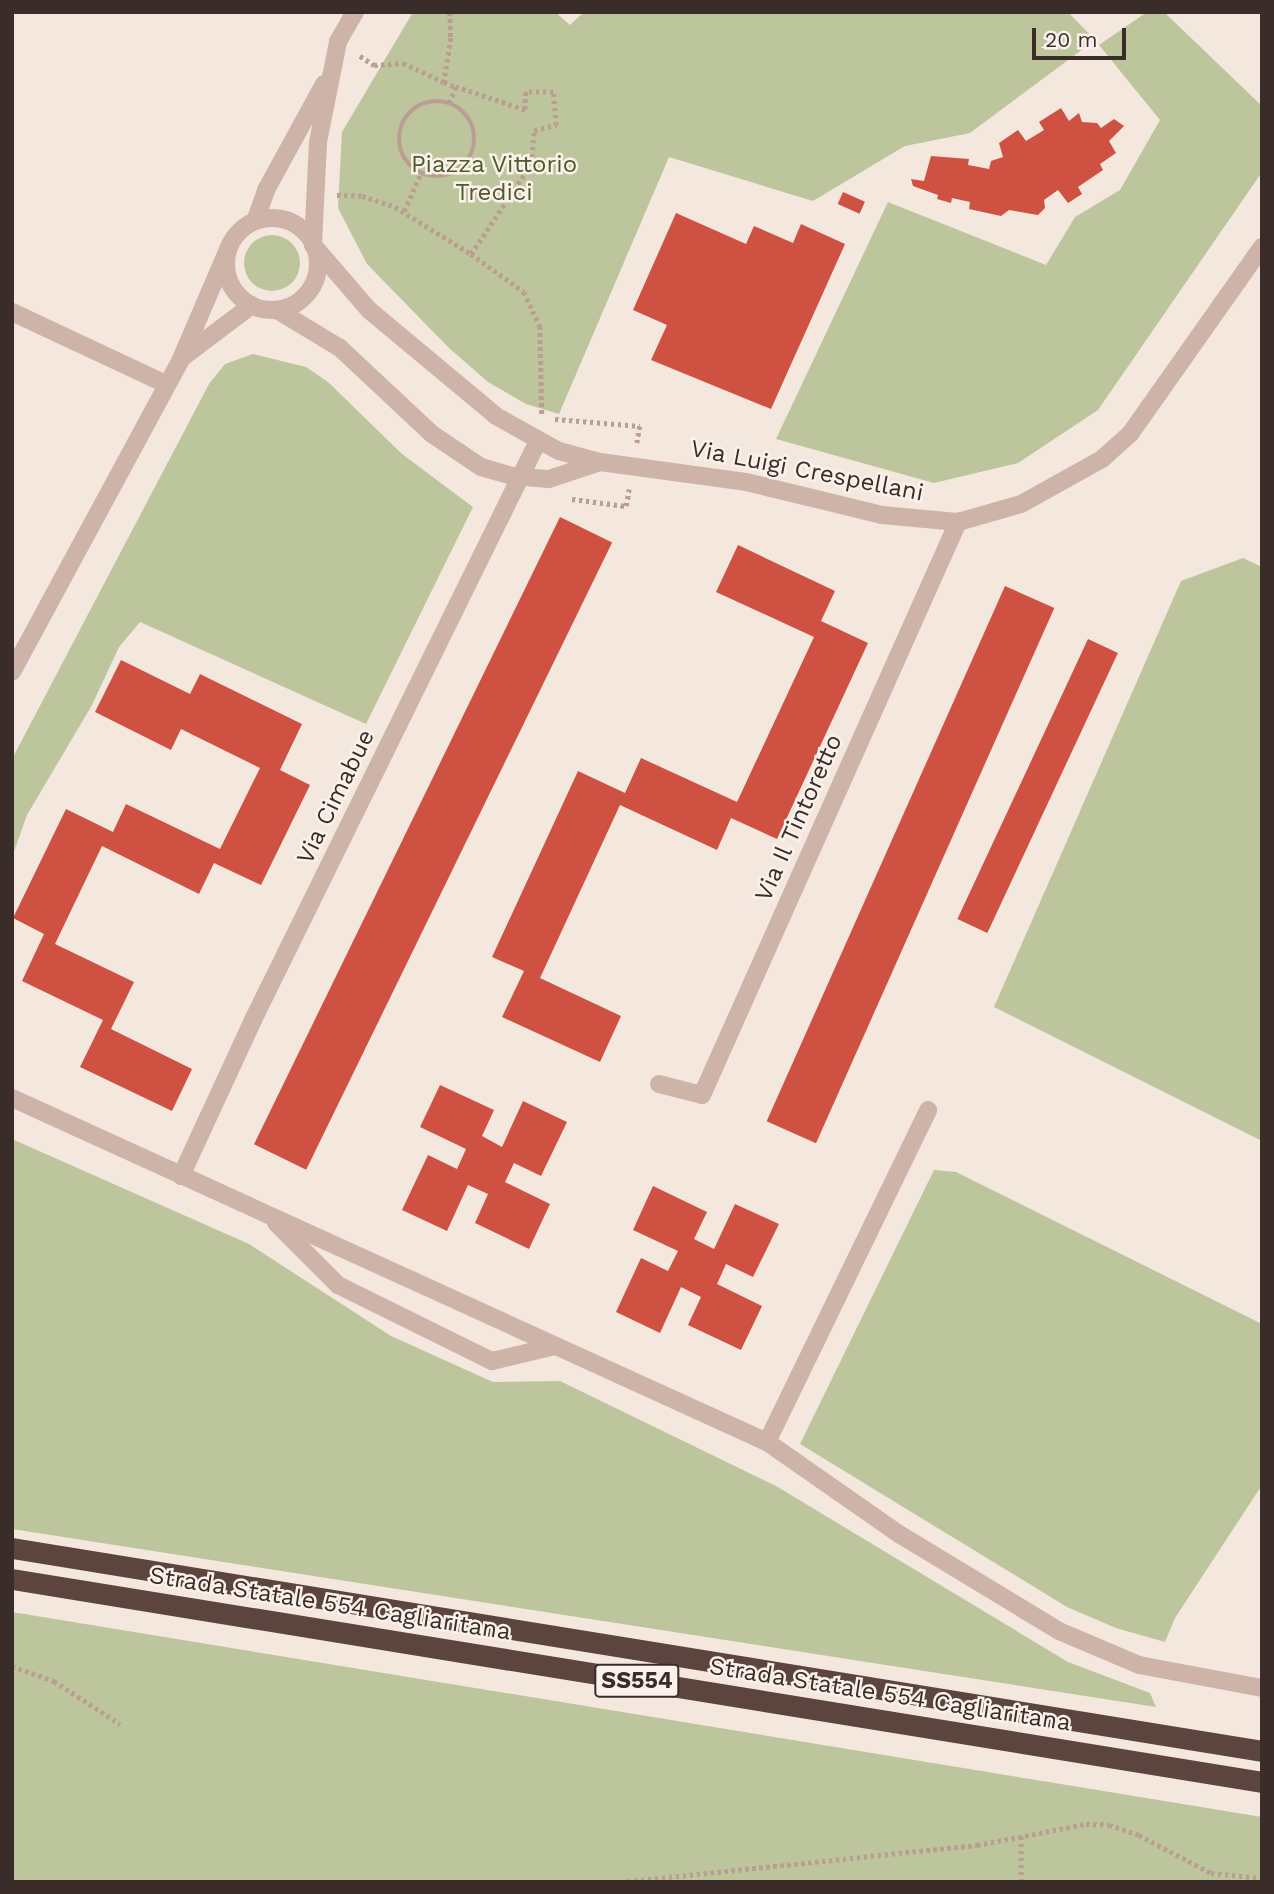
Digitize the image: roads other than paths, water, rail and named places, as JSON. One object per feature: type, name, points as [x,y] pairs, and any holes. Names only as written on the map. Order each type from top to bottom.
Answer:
[{"type":"highway","name":"Strada Statale 554 Cagliaritana","points":[[12,1549],[1262,1751]]},
{"type":"highway","name":"Strada Statale 554 Cagliaritana","points":[[12,1579],[1262,1783]]},
{"type":"street","points":[[229,247],[227,274],[232,287],[252,305],[277,310],[289,307],[309,290],[318,264],[313,245],[318,142],[338,42],[355,12]]},
{"type":"street","points":[[255,221],[266,190],[332,69]]},
{"type":"street","points":[[12,673],[180,359],[229,247],[244,227],[255,221],[286,220],[300,228],[313,245]]},
{"type":"street","name":"Via Luigi Crespellani","points":[[313,245],[369,310],[496,416],[538,441],[600,462],[632,464],[746,482],[883,514],[958,522],[1021,504],[1102,459],[1130,433],[1172,379],[1262,247]]},
{"type":"street","points":[[180,359],[252,305]]},
{"type":"street","name":"Via Luigi Crespellani","points":[[277,310],[340,348],[442,440],[481,467],[549,479],[600,462]]},
{"type":"street","points":[[12,312],[166,384]]},
{"type":"street","name":"Via Cimabue","points":[[181,1176],[253,1020],[538,441]]},
{"type":"street","name":"Via Il Tintoretto","points":[[659,1084],[702,1095],[958,522]]},
{"type":"street","points":[[12,1098],[767,1443],[899,1534],[1059,1631],[1139,1665],[1262,1688]]},
{"type":"street","points":[[767,1443],[928,1110]]},
{"type":"street","points":[[268,1215],[338,1285],[492,1361],[555,1346]]},
{"type":"park label","name":"Piazza Vittorio Tredici","points":[[494,179]]}]
